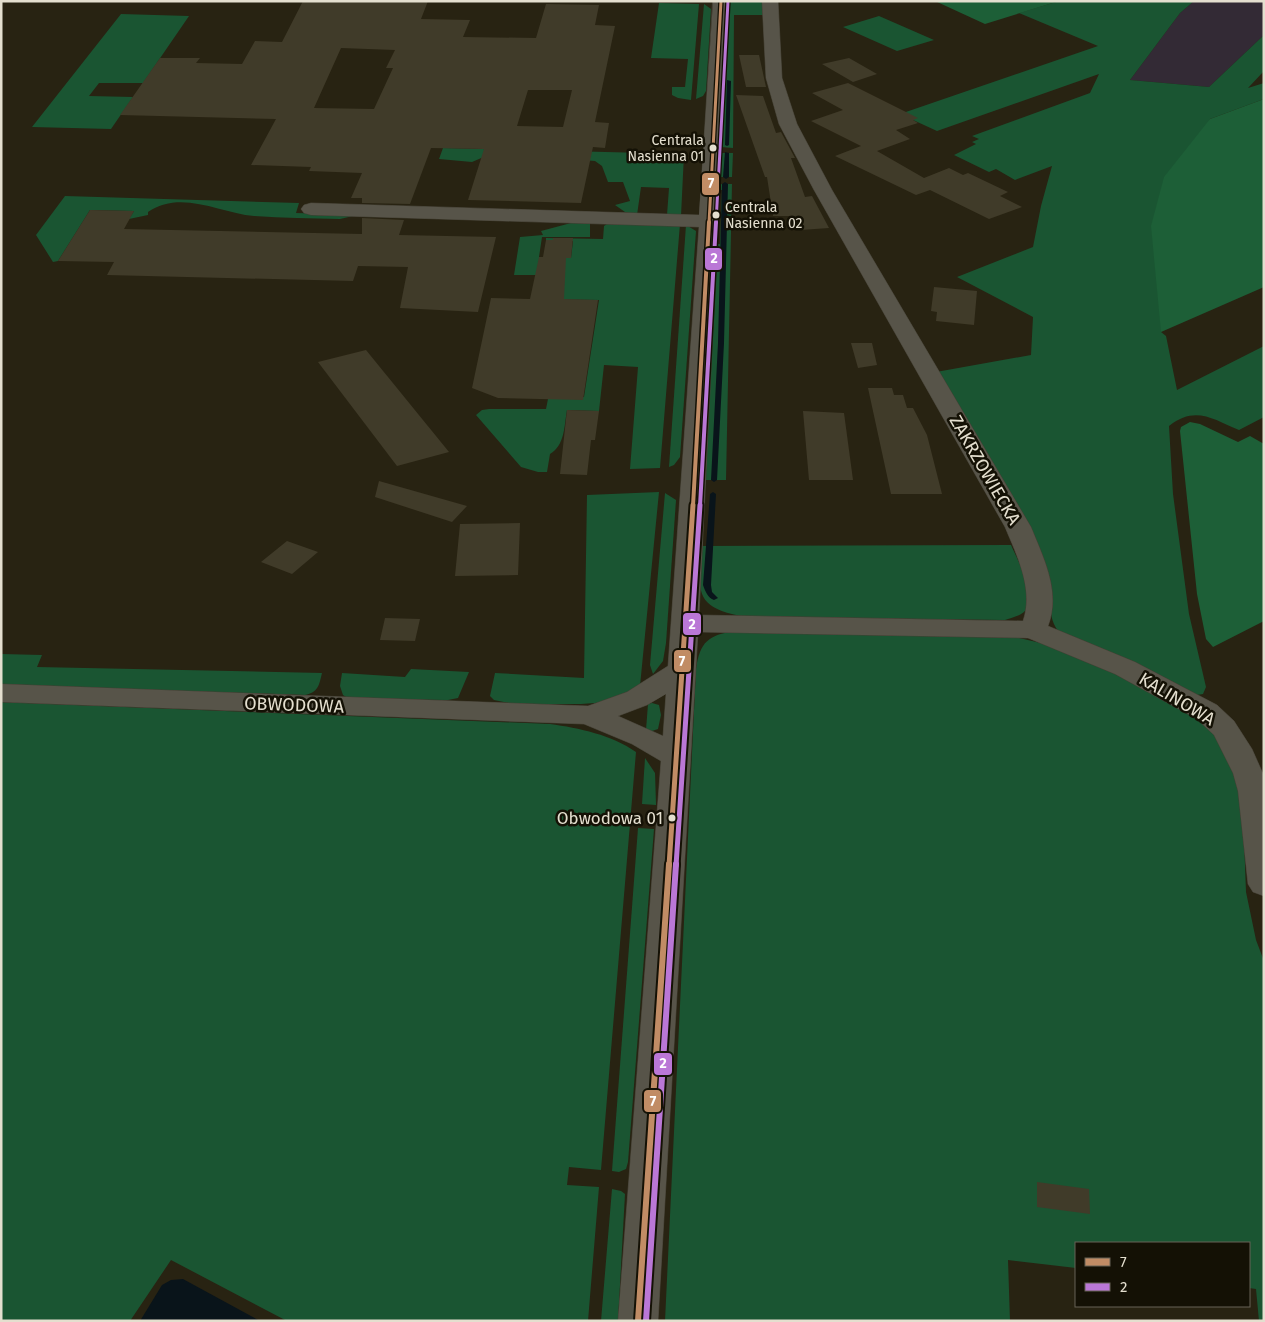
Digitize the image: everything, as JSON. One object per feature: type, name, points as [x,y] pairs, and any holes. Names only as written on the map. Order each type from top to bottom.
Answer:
[{"type":"street","points":[[638,1321],[684,624],[721,1]]},
{"type":"street","name":"ZAKRZOWIECKA","points":[[770,1],[774,78],[777,94],[788,124],[823,190],[1018,527],[1032,564],[1039,590],[1040,610],[1033,630]]},
{"type":"street","points":[[311,209],[708,221]]},
{"type":"street","points":[[684,624],[1011,628],[1033,630]]},
{"type":"street","name":"KALINOWA","points":[[1033,630],[1125,668],[1207,712],[1224,728],[1237,749],[1248,773],[1253,791],[1264,884]]},
{"type":"street","name":"OBWODOWA","points":[[1,693],[588,715],[622,706],[665,682],[681,670]]},
{"type":"street","name":"OBWODOWA","points":[[588,715],[642,737],[675,756]]},
{"type":"shaded area","points":[[1194,1],[1264,1],[1264,35],[1209,87],[1130,80],[1180,13]]},
{"type":"shaded area","points":[[183,1279],[260,1321],[140,1321],[162,1285],[171,1280]]},
{"type":"green space","points":[[729,1],[765,1],[765,15],[734,15],[733,148],[721,147]]},
{"type":"green space","points":[[935,1],[1059,1],[985,24]]},
{"type":"green space","points":[[1059,1],[1194,1],[1180,13],[1130,80],[1209,87],[1264,35],[1264,71],[1248,88],[1264,83],[1264,99],[1210,119],[1161,332],[1166,336],[1177,390],[1264,346],[1264,417],[1239,430],[1212,418],[1196,415],[1187,416],[1169,426],[1173,494],[1189,614],[1206,687],[1203,694],[1197,695],[1061,635],[1052,620],[1050,604],[936,372],[1031,355],[1033,317],[957,277],[1033,247],[1041,206],[1052,166],[1015,180],[996,169],[989,172],[954,155],[976,144],[972,142],[979,139],[972,136],[1090,93],[1099,74],[937,131],[900,114],[1098,46],[1019,13]]},
{"type":"green space","points":[[659,3],[699,4],[691,100],[672,95],[672,87],[685,87],[688,59],[651,58]]},
{"type":"green space","points":[[704,4],[711,9],[706,91],[703,96],[696,99]]},
{"type":"green space","points":[[121,14],[189,16],[143,83],[99,83],[89,96],[133,97],[111,129],[32,127]]},
{"type":"green space","points":[[879,16],[934,40],[897,51],[843,27]]},
{"type":"green space","points":[[1264,99],[1264,287],[1161,332],[1151,226],[1164,177],[1210,119]]},
{"type":"green space","points":[[443,148],[684,154],[681,216],[667,215],[669,188],[641,187],[637,215],[625,212],[615,205],[630,201],[623,182],[608,182],[602,166],[595,161],[493,153],[472,162],[439,159]]},
{"type":"green space","points":[[720,153],[733,153],[732,177],[719,177]]},
{"type":"green space","points":[[732,184],[726,480],[705,480],[715,244],[720,244],[722,190],[719,190],[719,185]]},
{"type":"green space","points":[[65,196],[299,203],[296,213],[513,219],[353,216],[340,219],[265,217],[241,214],[201,204],[174,202],[161,205],[148,212],[148,215],[129,219],[134,211],[90,210],[58,261],[53,262],[36,235]]},
{"type":"green space","points":[[571,223],[590,223],[590,237],[542,237],[539,257],[571,258],[573,241],[546,240],[546,238],[603,239],[604,226],[607,224],[680,224],[660,468],[630,469],[638,367],[604,365],[599,411],[567,410],[563,435],[559,446],[550,454],[547,472],[538,472],[521,467],[476,415],[482,410],[489,409],[546,409],[548,399],[584,397],[599,300],[535,299],[538,275],[514,275],[520,237],[543,235],[541,231]]},
{"type":"green space","points":[[686,225],[696,231],[680,457],[674,465],[669,467]]},
{"type":"green space","points":[[1190,422],[1200,424],[1238,442],[1250,436],[1264,444],[1264,621],[1213,647],[1206,639],[1197,594],[1180,431],[1181,427]]},
{"type":"green space","points":[[659,492],[640,686],[608,702],[514,704],[494,700],[490,696],[495,673],[584,678],[587,495]]},
{"type":"green space","points":[[665,493],[676,500],[666,643],[663,661],[653,674],[650,665]]},
{"type":"green space","points":[[1011,545],[1026,580],[1030,598],[1024,612],[1005,620],[747,617],[717,609],[708,603],[700,587],[700,546]]},
{"type":"green space","points":[[735,631],[1011,636],[1058,647],[1122,674],[1207,725],[1231,759],[1243,812],[1246,892],[1256,940],[1264,961],[1264,1321],[1259,1321],[1256,1289],[1250,1288],[1250,1242],[1075,1242],[1075,1268],[1008,1260],[1010,1321],[665,1321],[696,669],[700,652],[707,641]]},
{"type":"green space","points":[[1,654],[42,655],[37,667],[322,673],[317,688],[305,695],[1,685]]},
{"type":"green space","points":[[411,669],[469,672],[458,698],[448,700],[349,699],[343,695],[340,686],[342,673],[405,677]]},
{"type":"green space","points":[[1,702],[550,724],[595,733],[617,741],[636,752],[601,1170],[569,1167],[567,1185],[599,1187],[588,1321],[287,1321],[171,1260],[130,1321],[1,1321]]},
{"type":"green space","points":[[648,704],[659,705],[661,715],[658,729],[649,732],[646,730]]},
{"type":"green space","points":[[645,758],[655,773],[656,805],[642,804]]},
{"type":"green space","points":[[638,828],[654,829],[628,1162],[626,1169],[619,1172],[612,1171]]},
{"type":"green space","points":[[612,1189],[625,1194],[618,1321],[601,1321]]},
{"type":"building","points":[[303,1],[428,1],[421,19],[470,20],[463,37],[536,38],[546,4],[599,5],[595,25],[615,26],[595,122],[609,123],[605,148],[593,147],[581,203],[468,200],[484,149],[431,148],[410,204],[362,203],[362,198],[351,198],[362,173],[309,171],[311,167],[251,165],[276,119],[120,115],[160,58],[200,58],[196,63],[242,64],[255,41],[282,42]],"holes":[[[341,48],[395,50],[386,68],[393,68],[374,109],[314,108]],[[528,90],[572,90],[563,127],[517,126]]]},
{"type":"building","points":[[739,55],[759,55],[766,87],[746,87]]},
{"type":"building","points":[[849,58],[877,74],[853,82],[822,64]]},
{"type":"building","points":[[848,83],[918,118],[913,120],[918,123],[896,130],[910,139],[877,151],[924,178],[949,168],[963,175],[968,173],[1008,192],[1000,196],[1022,207],[989,219],[930,190],[916,195],[835,156],[861,146],[811,121],[843,110],[812,93]]},
{"type":"building","points":[[736,95],[763,96],[776,133],[781,132],[795,158],[791,158],[805,197],[812,196],[829,228],[801,230],[793,216],[773,216],[767,177],[765,177]]},
{"type":"building","points":[[90,210],[134,211],[124,229],[362,234],[362,218],[404,220],[399,235],[496,237],[478,312],[400,308],[408,267],[358,266],[353,281],[107,275],[114,262],[58,261]]},
{"type":"building","points":[[553,238],[573,238],[571,258],[566,258],[564,299],[598,300],[583,400],[498,398],[472,388],[491,298],[530,299],[539,257],[543,257],[546,240],[553,240]]},
{"type":"building","points":[[934,287],[977,291],[974,325],[936,321],[937,312],[931,311]]},
{"type":"building","points":[[851,343],[872,343],[877,365],[858,368]]},
{"type":"building","points":[[366,350],[449,452],[397,466],[318,362]]},
{"type":"building","points":[[868,388],[892,388],[894,395],[903,395],[907,408],[913,408],[927,435],[942,494],[891,494]]},
{"type":"building","points":[[567,410],[599,411],[595,440],[591,440],[587,475],[560,474]]},
{"type":"building","points":[[803,411],[844,413],[853,480],[809,480]]},
{"type":"building","points":[[379,481],[467,506],[452,522],[375,497]]},
{"type":"building","points":[[520,523],[518,575],[455,576],[460,524]]},
{"type":"building","points":[[287,541],[318,552],[292,574],[261,562]]},
{"type":"building","points":[[385,618],[420,619],[415,641],[380,640]]},
{"type":"building","points":[[1037,1182],[1089,1189],[1090,1214],[1037,1207]]},
{"type":"waterway","points":[[727,145],[729,81]]},
{"type":"waterway","points":[[726,177],[727,153]]},
{"type":"waterway","points":[[714,480],[721,343],[725,184]]},
{"type":"waterway","points":[[713,494],[707,585],[709,592],[714,598]]},
{"type":"transit line","name":"7","points":[[638,1321],[694,485],[721,1]]},
{"type":"transit line","name":"2","points":[[646,1321],[701,486],[728,1]]},
{"type":"place","name":"Centrala Nasienna 01","points":[[713,148]]},
{"type":"place","name":"Centrala Nasienna 02","points":[[716,215]]},
{"type":"place","name":"Obwodowa 01","points":[[672,818]]}]
